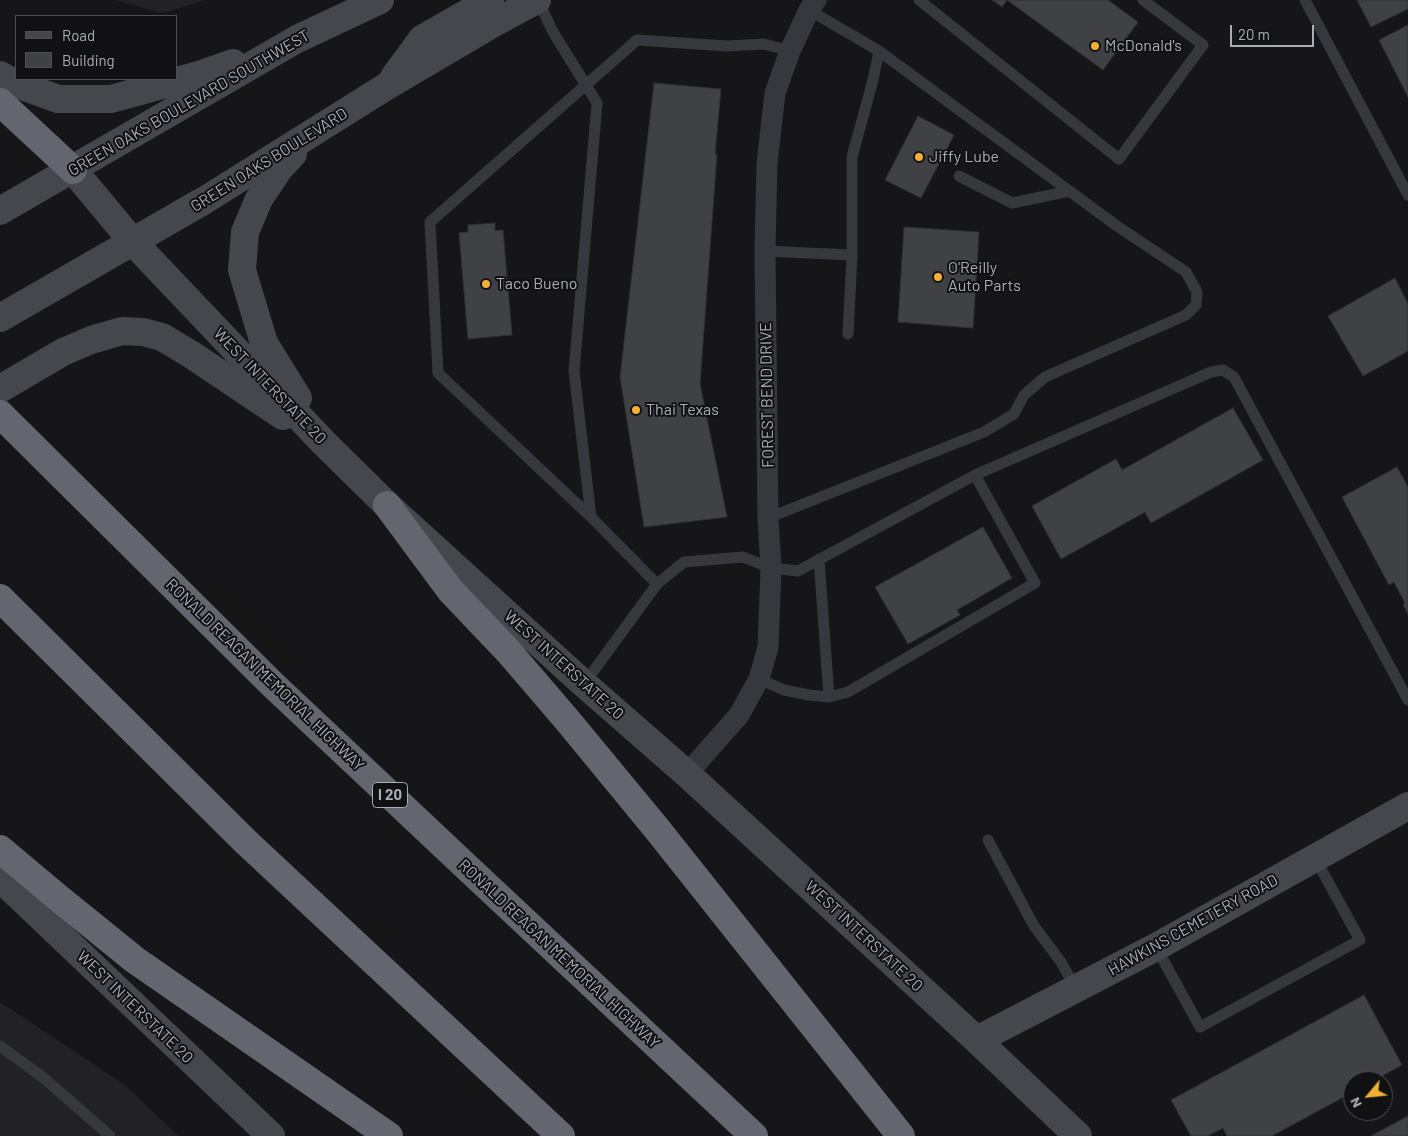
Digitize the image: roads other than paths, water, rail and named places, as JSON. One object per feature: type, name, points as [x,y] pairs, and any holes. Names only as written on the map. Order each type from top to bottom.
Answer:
[{"type":"highway","points":[[0,102],[73,170]]},
{"type":"highway","name":"RONALD REAGAN MEMORIAL HIGHWAY","points":[[0,414],[31,447],[272,684],[754,1136]]},
{"type":"highway","points":[[387,505],[450,590],[508,651],[657,829],[901,1136]]},
{"type":"highway","points":[[0,598],[246,842],[560,1136]]},
{"type":"highway","points":[[0,849],[135,960],[389,1136]]},
{"type":"main road","name":"GREEN OAKS BOULEVARD SOUTHWEST","points":[[0,211],[298,39],[380,0]]},
{"type":"main road","points":[[387,86],[422,39],[490,0]]},
{"type":"main road","name":"GREEN OAKS BOULEVARD","points":[[0,318],[205,200],[387,86],[494,23],[538,0]]},
{"type":"main road","points":[[0,75],[14,83],[58,99],[111,99],[202,74],[298,39]]},
{"type":"main road","points":[[324,442],[264,343],[242,270],[245,232],[259,198],[279,169],[297,149],[335,120]]},
{"type":"main road","name":"WEST INTERSTATE 20","points":[[73,170],[133,242],[324,442],[387,505],[584,684],[687,774],[977,1040],[1078,1136]]},
{"type":"main road","points":[[0,389],[63,352],[91,340],[122,331],[143,332],[162,337],[192,355],[324,442]]},
{"type":"main road","name":"HAWKINS CEMETERY ROAD","points":[[977,1040],[1156,947],[1408,806]]},
{"type":"main road","name":"WEST INTERSTATE 20","points":[[0,878],[271,1136]]},
{"type":"street","name":"FOREST BEND DRIVE","points":[[687,774],[739,715],[759,679],[768,647],[771,568],[768,518],[765,251],[767,162],[775,93],[790,51],[813,5]]},
{"type":"lane","points":[[538,0],[553,32],[597,102],[574,371],[591,517]]},
{"type":"lane","points":[[919,0],[1119,159],[1203,45],[1143,0]]},
{"type":"lane","points":[[1305,0],[1408,195]]},
{"type":"lane","points":[[768,518],[984,432],[1014,414],[1024,394],[1045,377],[1186,315],[1196,306],[1197,292],[1186,272],[1117,226],[879,51],[813,5]]},
{"type":"lane","points":[[657,584],[591,517],[438,373],[430,222],[637,40],[728,46],[764,44],[790,51]]},
{"type":"lane","points":[[848,334],[852,255],[852,157],[879,51]]},
{"type":"lane","points":[[959,176],[1012,203],[1070,191]]},
{"type":"lane","points":[[765,251],[852,255]]},
{"type":"lane","points":[[584,684],[657,584],[684,562],[743,557],[771,568],[798,571],[975,475],[1211,372],[1223,370],[1234,378],[1408,700]]},
{"type":"lane","points":[[759,679],[784,690],[809,695],[828,697],[848,692],[1035,583],[975,475]]},
{"type":"lane","points":[[819,559],[828,697]]},
{"type":"lane","points":[[988,840],[1034,926],[1061,962],[1076,989]]},
{"type":"lane","points":[[1156,947],[1200,1027],[1360,940],[1314,857]]},
{"type":"lane","points":[[0,1046],[45,1079],[110,1136]]},
{"type":"place","name":"McDonald's","points":[[1095,46]]},
{"type":"place","name":"Jiffy Lube","points":[[919,157]]},
{"type":"place","name":"O'Reilly Auto Parts","points":[[938,277]]},
{"type":"place","name":"Taco Bueno","points":[[486,284]]},
{"type":"place","name":"Thai Texas","points":[[636,410]]}]
